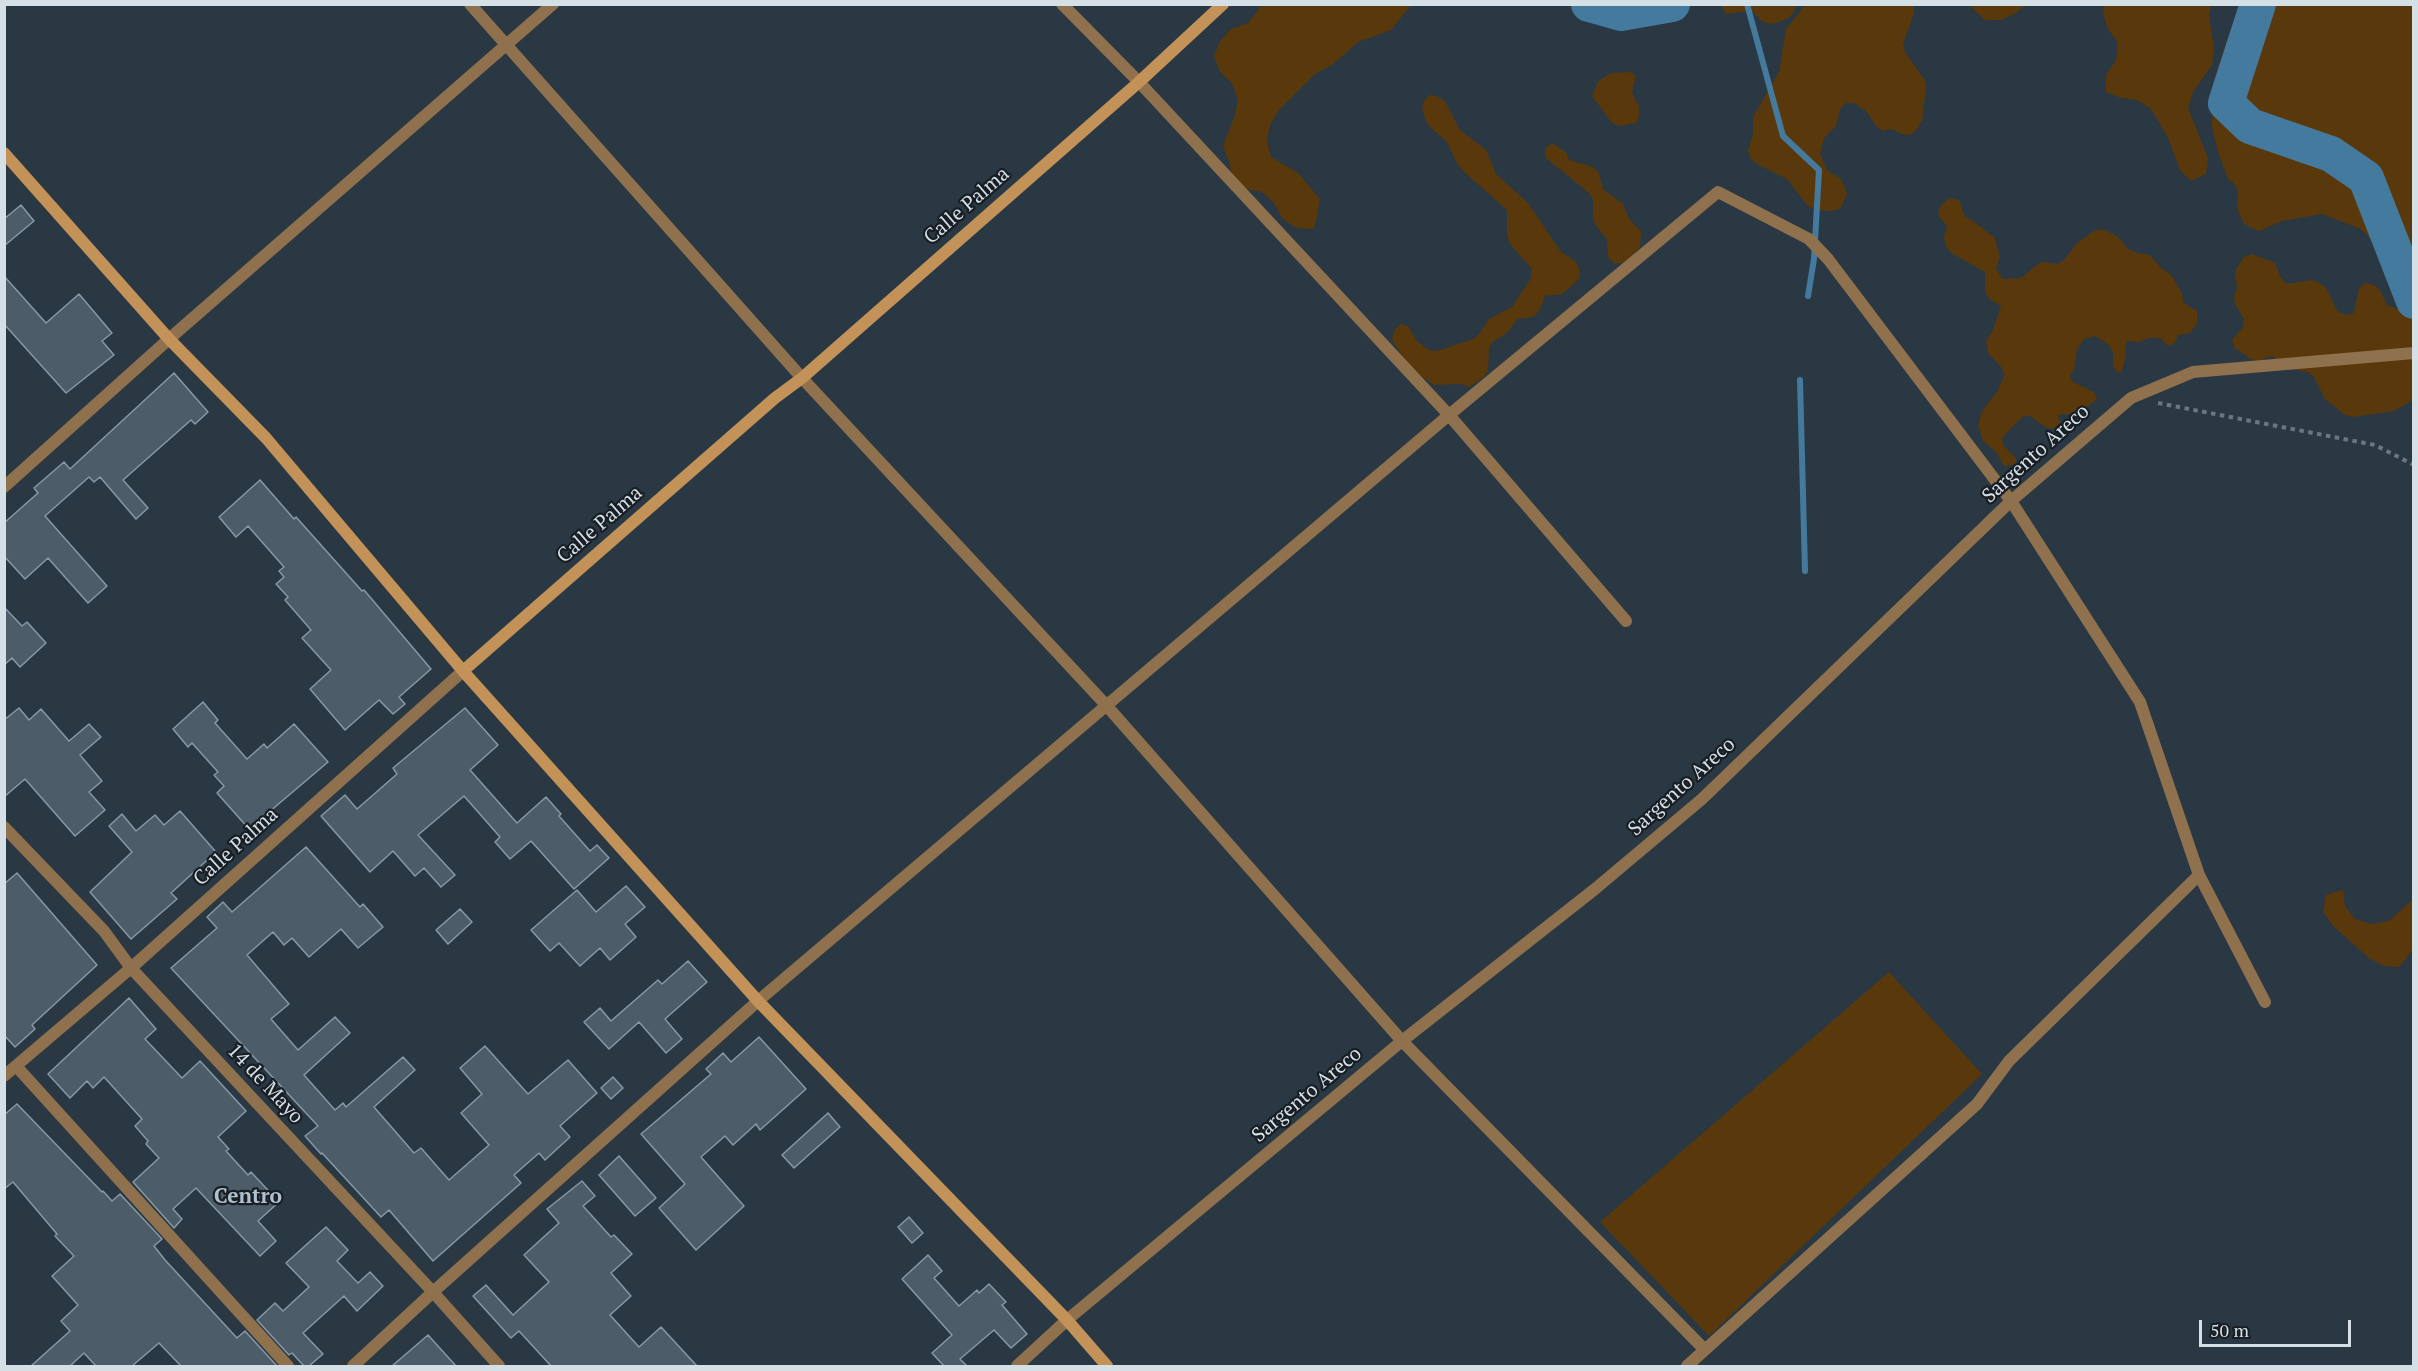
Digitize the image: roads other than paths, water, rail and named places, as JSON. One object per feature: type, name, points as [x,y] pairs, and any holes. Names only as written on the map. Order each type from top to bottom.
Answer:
[{"type":"street","points":[[470,4],[802,378],[1106,705],[1402,1041],[1705,1350]]},
{"type":"street","points":[[4,488],[169,339],[553,4]]},
{"type":"street","points":[[1062,4],[1139,82],[1449,415],[1626,621]]},
{"type":"street","name":"Calle Palma","points":[[4,1076],[131,968],[463,671],[1139,82],[1223,4]]},
{"type":"street","points":[[4,153],[169,339],[266,438],[463,671],[758,1001],[1067,1320],[1107,1366]]},
{"type":"street","points":[[353,1366],[758,1001],[1449,415],[1718,192],[1809,239],[1828,260],[2011,501],[2140,702],[2199,875],[2265,1002]]},
{"type":"street","name":"Sargento Areco","points":[[1017,1366],[1067,1320],[1402,1041],[1595,889],[1702,799],[2011,501],[2131,398],[2193,372],[2414,353]]},
{"type":"street","name":"14 de Mayo","points":[[4,826],[104,931],[131,968],[499,1366]]},
{"type":"street","points":[[1688,1366],[1977,1104],[2009,1061],[2199,875]]},
{"type":"street","points":[[16,1066],[288,1366]]},
{"type":"waterway","points":[[1589,4],[1621,13],[1672,4]]},
{"type":"waterway","points":[[1747,4],[1783,136],[1819,170],[1814,259],[1808,296]]},
{"type":"waterway","points":[[2258,4],[2226,103],[2250,126],[2331,154],[2366,178],[2414,301]]},
{"type":"waterway","points":[[1800,380],[1805,571]]},
{"type":"district","name":"Centro","points":[[248,1197]]}]
